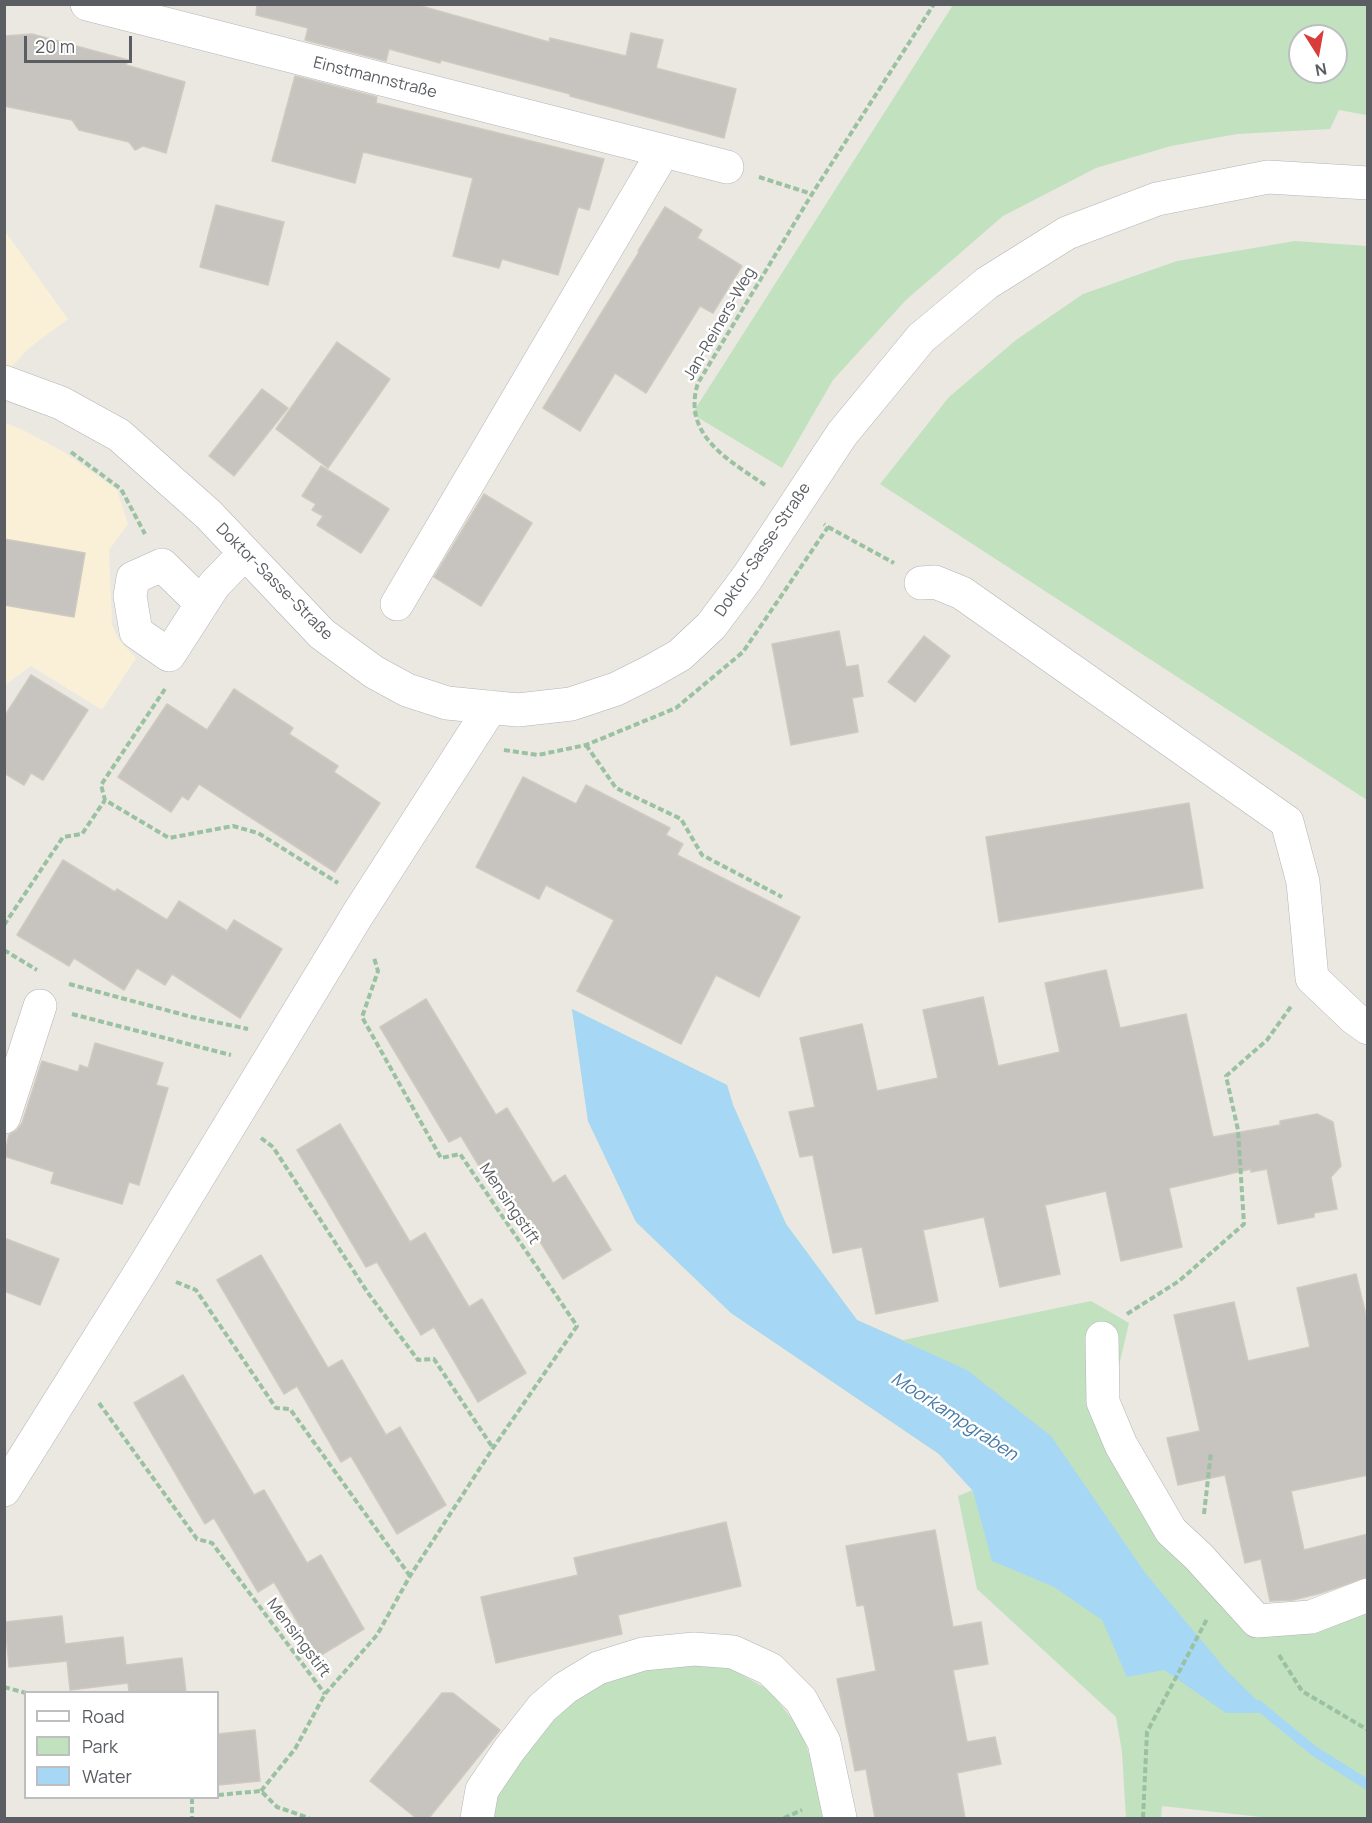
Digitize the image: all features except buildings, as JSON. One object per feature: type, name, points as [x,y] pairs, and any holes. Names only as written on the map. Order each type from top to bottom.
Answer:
[{"type":"street","name":"Einstmannstraße","points":[[87,4],[727,167]]},
{"type":"street","points":[[397,604],[663,152]]},
{"type":"street","name":"Doktor-Sasse-Straße","points":[[4,382],[61,403],[119,435],[208,514],[322,634],[374,672],[406,690],[447,703],[518,710],[571,704],[616,689],[680,655],[711,626],[747,578],[842,434],[921,339],[987,283],[1067,233],[1157,199],[1268,177],[1368,183]]},
{"type":"street","points":[[202,603],[162,565],[133,578],[130,596],[136,632],[169,655],[214,585],[245,553]]},
{"type":"street","points":[[921,583],[935,582],[962,592],[1287,822],[1303,882],[1312,978],[1354,1018],[1368,1028]]},
{"type":"street","points":[[4,1490],[143,1268],[363,907],[491,707]]},
{"type":"street","points":[[4,1117],[40,1006]]},
{"type":"street","points":[[1102,1338],[1103,1402],[1121,1445],[1171,1531],[1198,1556],[1257,1621],[1311,1617],[1368,1595]]},
{"type":"street","points":[[477,1818],[482,1790],[509,1750],[542,1708],[565,1688],[598,1668],[643,1654],[694,1649],[733,1652],[770,1669],[801,1700],[824,1742],[840,1818]]},
{"type":"path","name":"Jan-Reiners-Weg","points":[[795,505],[712,446],[695,412],[695,392],[704,372],[812,194],[934,4]]},
{"type":"path","points":[[727,167],[812,194]]},
{"type":"path","points":[[70,451],[121,489],[162,565]]},
{"type":"path","points":[[828,527],[892,562],[921,583]]},
{"type":"path","points":[[169,655],[171,681],[101,785],[105,800],[169,838],[233,826],[258,833],[363,907]]},
{"type":"path","points":[[586,745],[616,788],[681,819],[702,855],[782,897]]},
{"type":"path","points":[[4,925],[63,837],[81,834],[105,800]]},
{"type":"path","name":"Mensingstift","points":[[261,1791],[295,1749],[325,1694],[377,1635],[410,1575],[493,1448],[578,1326],[460,1154],[441,1158],[362,1017],[378,971],[363,907]]},
{"type":"path","points":[[4,950],[46,974]]},
{"type":"path","points":[[1102,1338],[1129,1312],[1179,1281],[1244,1224],[1238,1130],[1226,1076],[1267,1040],[1312,978]]},
{"type":"path","points":[[65,983],[192,1017],[285,1036]]},
{"type":"path","points":[[40,1006],[267,1065]]},
{"type":"path","points":[[234,1119],[273,1147],[375,1301],[418,1360],[434,1359],[493,1448]]},
{"type":"path","points":[[143,1268],[196,1290],[276,1408],[290,1409],[410,1575]]},
{"type":"path","name":"Mensingstift","points":[[77,1373],[197,1539],[212,1543],[325,1694]]},
{"type":"path","points":[[1198,1556],[1211,1452]]},
{"type":"path","points":[[1257,1621],[1302,1690],[1368,1730]]},
{"type":"path","points":[[1143,1818],[1147,1732],[1172,1688],[1203,1623]]},
{"type":"path","points":[[4,1687],[24,1692]]},
{"type":"path","points":[[219,1795],[261,1791],[277,1807],[309,1818]]},
{"type":"path","points":[[192,1799],[192,1818]]},
{"type":"shaded area","points":[[4,230],[68,319],[29,348],[5,374]]},
{"type":"shaded area","points":[[5,423],[64,452],[117,490],[128,524],[109,550],[112,625],[118,639],[136,658],[102,710],[31,666],[5,685]]},
{"type":"green space","points":[[953,5],[1367,5],[1366,115],[1339,110],[1330,129],[1237,134],[1171,146],[1096,168],[1003,216],[906,300],[833,380],[782,468],[692,414]]},
{"type":"green space","points":[[1295,241],[1367,246],[1367,800],[880,484],[949,397],[1016,340],[1083,294],[1177,261]]},
{"type":"green space","points":[[572,1009],[727,1085],[733,1105],[786,1224],[857,1320],[903,1340],[1091,1301],[1129,1323],[1116,1378],[1124,1423],[1180,1517],[1260,1611],[1303,1607],[1367,1580],[1367,1818],[1270,1818],[1162,1806],[1161,1818],[1126,1818],[1122,1752],[1116,1717],[977,1589],[958,1496],[973,1490],[939,1454],[731,1313],[636,1222],[588,1121]]},
{"type":"green space","points":[[717,1661],[769,1690],[801,1730],[816,1775],[824,1818],[489,1818],[506,1774],[558,1708],[599,1682],[667,1662]]},
{"type":"water","points":[[572,1009],[727,1085],[733,1105],[786,1224],[857,1320],[967,1370],[1051,1436],[1146,1574],[1227,1671],[1270,1713],[1226,1713],[1164,1670],[1127,1677],[1102,1620],[1054,1587],[992,1561],[973,1491],[939,1454],[731,1313],[636,1222],[588,1121]]},
{"type":"waterway","name":"Moorkampgraben","points":[[1258,1705],[1314,1751],[1368,1785]]}]
